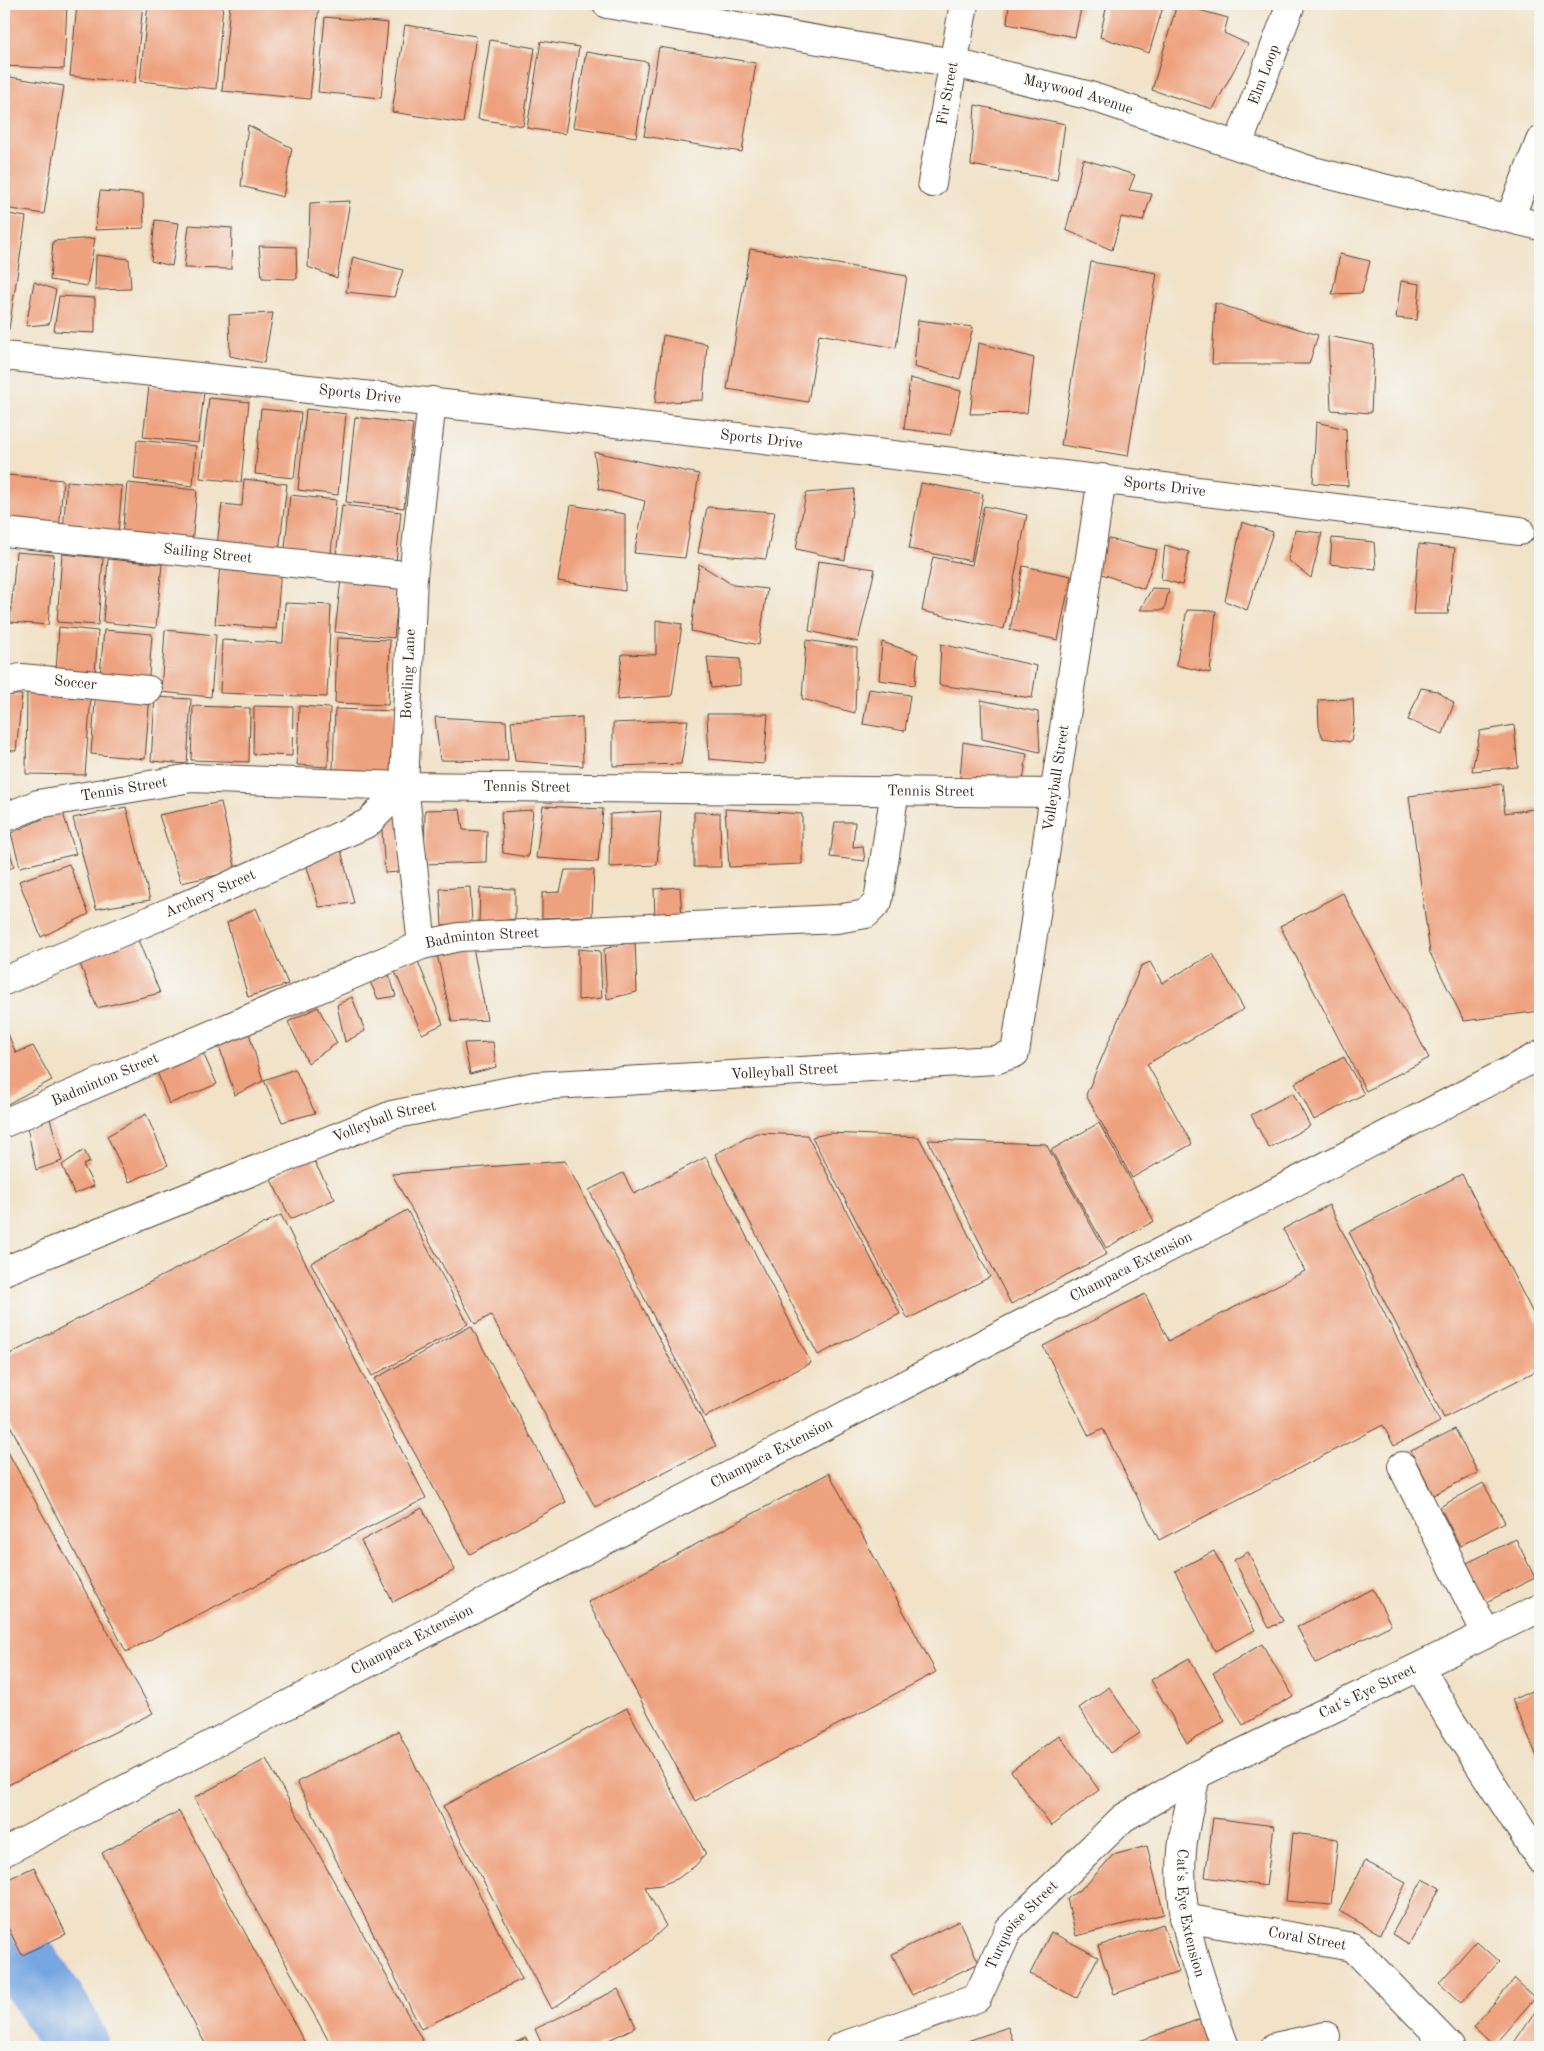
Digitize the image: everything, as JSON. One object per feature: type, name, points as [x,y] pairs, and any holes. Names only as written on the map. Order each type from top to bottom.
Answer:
[{"type":"street","name":"Maywood Avenue","points":[[607,4],[675,9],[954,63],[1087,95],[1309,170],[1540,226]]},
{"type":"street","name":"Fir Street","points":[[932,183],[964,4]]},
{"type":"street","name":"Elm Loop","points":[[1238,145],[1291,4]]},
{"type":"street","points":[[1510,218],[1540,141]]},
{"type":"street","name":"Sports Drive","points":[[4,356],[432,402],[1102,478],[1520,531]]},
{"type":"street","name":"Bowling Lane","points":[[422,945],[404,786],[413,576],[432,402]]},
{"type":"street","name":"Volleyball Street","points":[[4,1271],[392,1115],[535,1086],[995,1060],[1015,1053],[1056,793],[1102,478]]},
{"type":"street","name":"Sailing Street","points":[[4,532],[413,576]]},
{"type":"street","name":"Soccer","points":[[4,682],[21,678],[148,690]]},
{"type":"street","name":"Tennis Street","points":[[4,818],[38,804],[191,778],[404,786],[1056,793]]},
{"type":"street","name":"Archery Street","points":[[4,981],[184,906],[368,823],[404,786]]},
{"type":"street","name":"Badminton Street","points":[[4,1123],[422,945],[459,937],[838,919],[866,914],[878,902],[895,790]]},
{"type":"street","name":"Champaca Extension","points":[[4,1852],[1540,1055]]},
{"type":"street","points":[[1402,1466],[1486,1633]]},
{"type":"street","name":"Cat's Eye Street","points":[[1196,1775],[1540,1608]]},
{"type":"street","points":[[1420,1666],[1474,1759],[1540,1859]]},
{"type":"street","name":"Cat's Eye Extension","points":[[1196,1775],[1182,1851],[1184,1918],[1193,1959],[1225,2047]]},
{"type":"street","name":"Turquoise Street","points":[[840,2047],[977,1998],[1009,1929],[1123,1818],[1196,1775]]},
{"type":"street","name":"Coral Street","points":[[1184,1918],[1353,1947],[1450,2047]]},
{"type":"street","points":[[1275,2047],[1326,2036]]},
{"type":"building","points":[[4,4],[67,4],[64,69],[4,66]]},
{"type":"building","points":[[77,4],[143,4],[135,83],[70,76]]},
{"type":"building","points":[[148,4],[223,4],[216,89],[140,81]]},
{"type":"building","points":[[230,4],[319,4],[310,99],[222,91]]},
{"type":"building","points":[[1009,4],[1082,4],[1075,37],[1007,24]]},
{"type":"building","points":[[1107,4],[1157,4],[1163,7],[1149,53],[1100,37]]},
{"type":"building","points":[[1177,4],[1228,18],[1224,33],[1248,44],[1213,109],[1152,90]]},
{"type":"building","points":[[325,17],[388,23],[381,98],[318,92]]},
{"type":"building","points":[[405,25],[476,36],[463,123],[392,112]]},
{"type":"building","points":[[490,40],[535,48],[523,126],[478,119]]},
{"type":"building","points":[[541,41],[579,47],[565,134],[527,128]]},
{"type":"building","points":[[659,47],[756,63],[742,152],[644,136]]},
{"type":"building","points":[[586,52],[648,62],[636,137],[573,127]]},
{"type":"building","points":[[4,76],[64,86],[44,214],[4,208]]},
{"type":"building","points":[[975,105],[1065,124],[1057,180],[971,165]]},
{"type":"building","points":[[248,125],[292,148],[283,197],[241,186]]},
{"type":"building","points":[[1083,159],[1135,175],[1129,190],[1152,194],[1143,221],[1121,217],[1112,250],[1066,230]]},
{"type":"building","points":[[100,191],[143,194],[144,228],[95,230]]},
{"type":"building","points":[[350,201],[337,278],[308,267],[310,203]]},
{"type":"building","points":[[4,213],[26,217],[9,329],[4,328]]},
{"type":"building","points":[[155,220],[179,223],[172,266],[151,261]]},
{"type":"building","points":[[189,225],[232,228],[231,269],[184,268]]},
{"type":"building","points":[[95,238],[87,286],[50,280],[53,241]]},
{"type":"building","points":[[259,246],[296,247],[297,279],[262,278]]},
{"type":"building","points":[[750,249],[907,276],[896,348],[819,334],[808,402],[727,389]]},
{"type":"building","points":[[1340,254],[1370,261],[1362,293],[1332,294]]},
{"type":"building","points":[[96,255],[129,259],[131,289],[95,290]]},
{"type":"building","points":[[353,257],[403,270],[394,297],[346,292]]},
{"type":"building","points":[[1091,262],[1157,273],[1128,456],[1061,445]]},
{"type":"building","points":[[1401,281],[1420,284],[1417,320],[1396,318]]},
{"type":"building","points":[[34,282],[56,290],[49,324],[26,326]]},
{"type":"building","points":[[59,296],[95,298],[95,333],[54,331]]},
{"type":"building","points":[[1215,303],[1318,335],[1309,364],[1212,364]]},
{"type":"building","points":[[273,313],[264,363],[230,356],[229,315]]},
{"type":"building","points":[[918,320],[973,327],[960,379],[914,367]]},
{"type":"building","points":[[663,335],[707,344],[703,400],[655,403]]},
{"type":"building","points":[[1328,336],[1374,345],[1371,413],[1331,410]]},
{"type":"building","points":[[979,343],[1034,358],[1027,413],[970,414]]},
{"type":"building","points":[[4,378],[8,378],[5,418],[4,418]]},
{"type":"building","points":[[910,378],[961,391],[951,435],[904,429]]},
{"type":"building","points":[[149,386],[204,392],[198,443],[143,437]]},
{"type":"building","points":[[209,398],[249,402],[241,482],[200,478]]},
{"type":"building","points":[[261,409],[301,413],[294,478],[255,474]]},
{"type":"building","points":[[306,409],[346,414],[338,495],[298,490]]},
{"type":"building","points":[[355,417],[413,424],[404,508],[346,502]]},
{"type":"building","points":[[1316,422],[1346,429],[1348,486],[1313,483]]},
{"type":"building","points":[[137,440],[196,446],[193,486],[134,479]]},
{"type":"building","points":[[594,452],[699,474],[685,558],[634,553],[645,501],[599,489]]},
{"type":"building","points":[[7,475],[63,480],[59,532],[4,527]]},
{"type":"building","points":[[244,479],[287,484],[279,552],[217,545],[222,504],[242,506]]},
{"type":"building","points":[[67,481],[122,486],[118,535],[63,531]]},
{"type":"building","points":[[127,483],[197,490],[192,544],[122,536]]},
{"type":"building","points":[[921,483],[983,494],[971,561],[909,549]]},
{"type":"building","points":[[855,489],[845,560],[796,549],[806,493]]},
{"type":"building","points":[[290,495],[336,500],[331,554],[285,549]]},
{"type":"building","points":[[342,505],[401,512],[396,563],[336,556]]},
{"type":"building","points":[[571,505],[625,514],[625,591],[558,581]]},
{"type":"building","points":[[984,506],[1027,515],[1004,629],[922,611],[933,557],[972,565]]},
{"type":"building","points":[[707,507],[775,512],[766,559],[698,553]]},
{"type":"building","points":[[1242,522],[1273,532],[1247,610],[1225,601]]},
{"type":"building","points":[[1295,530],[1322,533],[1311,578],[1288,560]]},
{"type":"building","points":[[1101,537],[1157,550],[1144,589],[1091,570]]},
{"type":"building","points":[[1332,538],[1374,542],[1376,569],[1330,564]]},
{"type":"building","points":[[1419,544],[1455,548],[1448,614],[1413,614]]},
{"type":"building","points":[[1165,545],[1189,552],[1182,585],[1161,579]]},
{"type":"building","points":[[16,552],[54,555],[48,625],[10,622]]},
{"type":"building","points":[[62,554],[103,558],[98,625],[57,622]]},
{"type":"building","points":[[108,559],[162,564],[156,628],[103,622]]},
{"type":"building","points":[[818,561],[875,569],[858,642],[809,631]]},
{"type":"building","points":[[220,564],[281,569],[276,629],[215,624]]},
{"type":"building","points":[[699,564],[733,585],[767,589],[759,645],[691,631]]},
{"type":"building","points":[[1023,566],[1071,576],[1058,640],[1010,630]]},
{"type":"building","points":[[342,570],[400,577],[394,638],[335,632]]},
{"type":"building","points":[[1152,588],[1169,589],[1164,610],[1140,610]]},
{"type":"building","points":[[285,603],[331,605],[327,697],[220,693],[222,640],[283,643]]},
{"type":"building","points":[[1187,610],[1216,611],[1210,673],[1176,665]]},
{"type":"building","points":[[656,620],[682,624],[672,696],[617,700],[622,654],[656,655]]},
{"type":"building","points":[[59,627],[98,631],[95,675],[56,671]]},
{"type":"building","points":[[104,630],[152,634],[148,689],[99,685]]},
{"type":"building","points":[[165,630],[216,635],[211,697],[161,692]]},
{"type":"building","points":[[337,638],[390,640],[388,705],[335,703]]},
{"type":"building","points":[[806,640],[857,648],[855,713],[802,699]]},
{"type":"building","points":[[882,642],[918,654],[915,685],[879,680]]},
{"type":"building","points":[[941,644],[1037,666],[1032,698],[939,685]]},
{"type":"building","points":[[707,657],[740,659],[740,685],[711,688]]},
{"type":"building","points":[[1421,688],[1437,691],[1454,703],[1443,734],[1408,720]]},
{"type":"building","points":[[96,689],[150,694],[145,759],[91,754]]},
{"type":"building","points":[[869,689],[910,695],[905,731],[863,724]]},
{"type":"building","points":[[27,691],[91,694],[85,775],[26,774]]},
{"type":"building","points":[[4,695],[22,695],[16,751],[4,750]]},
{"type":"building","points":[[155,697],[191,699],[187,764],[151,761]]},
{"type":"building","points":[[1353,699],[1354,722],[1351,742],[1323,738],[1319,727],[1318,700]]},
{"type":"building","points":[[981,700],[1038,712],[1040,752],[982,739]]},
{"type":"building","points":[[193,706],[250,708],[249,762],[191,760]]},
{"type":"building","points":[[254,706],[293,707],[292,756],[253,754]]},
{"type":"building","points":[[299,706],[330,708],[328,767],[297,765]]},
{"type":"building","points":[[335,709],[394,711],[391,772],[333,769]]},
{"type":"building","points":[[707,714],[768,714],[764,764],[709,759]]},
{"type":"building","points":[[435,717],[506,721],[508,761],[440,760]]},
{"type":"building","points":[[582,717],[583,766],[515,761],[511,721]]},
{"type":"building","points":[[688,720],[681,764],[613,766],[613,723]]},
{"type":"building","points":[[1514,725],[1518,767],[1472,771],[1480,731]]},
{"type":"building","points":[[963,742],[1027,754],[1023,781],[960,778]]},
{"type":"building","points":[[1502,784],[1505,813],[1540,808],[1540,1011],[1464,1021],[1430,953],[1409,796]]},
{"type":"building","points":[[221,802],[236,871],[181,883],[159,815]]},
{"type":"building","points":[[543,806],[603,809],[598,862],[536,858]]},
{"type":"building","points":[[126,807],[150,900],[96,909],[73,818]]},
{"type":"building","points":[[460,809],[463,830],[487,831],[486,862],[424,864],[425,810]]},
{"type":"building","points":[[725,809],[802,814],[802,864],[729,867]]},
{"type":"building","points":[[62,810],[76,854],[20,867],[11,833]]},
{"type":"building","points":[[533,810],[528,857],[503,853],[501,812]]},
{"type":"building","points":[[661,811],[657,865],[609,867],[610,814]]},
{"type":"building","points":[[694,812],[720,813],[721,867],[694,867]]},
{"type":"building","points":[[400,815],[399,872],[385,873],[381,816]]},
{"type":"building","points":[[835,822],[855,822],[853,847],[863,846],[865,861],[830,857]]},
{"type":"building","points":[[4,833],[14,866],[4,873]]},
{"type":"building","points":[[341,850],[354,903],[319,907],[304,857]]},
{"type":"building","points":[[69,864],[89,914],[41,937],[19,881]]},
{"type":"building","points":[[565,870],[594,870],[592,916],[542,918],[542,893],[560,892]]},
{"type":"building","points":[[470,887],[472,923],[442,925],[440,889]]},
{"type":"building","points":[[680,887],[682,919],[655,920],[654,889]]},
{"type":"building","points":[[480,888],[515,889],[515,919],[479,924]]},
{"type":"building","points":[[1343,893],[1429,1058],[1366,1091],[1280,926]]},
{"type":"building","points":[[256,908],[288,984],[248,997],[227,923]]},
{"type":"building","points":[[138,940],[160,993],[97,1008],[79,961]]},
{"type":"building","points":[[635,941],[637,992],[607,999],[604,949]]},
{"type":"building","points":[[472,942],[487,1020],[452,1022],[435,945]]},
{"type":"building","points":[[578,949],[600,951],[602,998],[578,1000]]},
{"type":"building","points":[[1213,954],[1244,1009],[1147,1064],[1192,1144],[1132,1178],[1086,1095],[1141,966],[1150,962],[1162,983]]},
{"type":"building","points":[[417,959],[443,1024],[422,1034],[393,967]]},
{"type":"building","points":[[386,965],[396,996],[378,999],[366,973]]},
{"type":"building","points":[[352,997],[365,1031],[345,1042],[337,1005]]},
{"type":"building","points":[[318,1007],[337,1043],[308,1063],[288,1022]]},
{"type":"building","points":[[247,1026],[263,1081],[235,1095],[217,1040]]},
{"type":"building","points":[[8,1034],[16,1053],[33,1046],[52,1080],[4,1106],[4,1036]]},
{"type":"building","points":[[493,1042],[496,1067],[470,1074],[464,1043]]},
{"type":"building","points":[[199,1044],[217,1084],[169,1104],[153,1061]]},
{"type":"building","points":[[1344,1057],[1364,1094],[1314,1120],[1295,1083]]},
{"type":"building","points":[[295,1069],[315,1113],[282,1122],[264,1080]]},
{"type":"building","points":[[1293,1093],[1310,1126],[1269,1148],[1251,1115]]},
{"type":"building","points":[[47,1108],[62,1161],[36,1170],[25,1117]]},
{"type":"building","points":[[146,1114],[168,1165],[129,1182],[107,1136]]},
{"type":"building","points":[[1099,1123],[1154,1221],[1106,1248],[1051,1150]]},
{"type":"building","points":[[756,1133],[807,1135],[900,1314],[818,1355],[715,1154]]},
{"type":"building","points":[[830,1133],[919,1137],[990,1277],[908,1319],[812,1137]]},
{"type":"building","points":[[928,1140],[1046,1144],[1107,1254],[1011,1304]]},
{"type":"building","points":[[84,1150],[90,1162],[83,1165],[94,1186],[74,1194],[62,1165]]},
{"type":"building","points":[[311,1156],[335,1199],[291,1219],[271,1180]]},
{"type":"building","points":[[706,1157],[811,1363],[705,1417],[589,1190],[623,1173],[634,1194]]},
{"type":"building","points":[[565,1161],[716,1446],[595,1507],[491,1315],[475,1324],[392,1174]]},
{"type":"building","points":[[1462,1174],[1540,1327],[1540,1369],[1444,1418],[1349,1232]]},
{"type":"building","points":[[1329,1205],[1440,1422],[1394,1446],[1383,1425],[1159,1540],[1103,1429],[1089,1436],[1043,1346],[1145,1294],[1169,1341],[1305,1271],[1283,1229]]},
{"type":"building","points":[[407,1210],[468,1324],[372,1376],[311,1263]]},
{"type":"building","points":[[281,1215],[426,1498],[126,1652],[4,1413],[4,1357]]},
{"type":"building","points":[[471,1326],[566,1502],[470,1554],[374,1379]]},
{"type":"building","points":[[1455,1429],[1478,1473],[1433,1495],[1411,1451]]},
{"type":"building","points":[[4,1445],[153,1713],[4,1787]]},
{"type":"building","points":[[829,1473],[936,1672],[695,1801],[588,1602]]},
{"type":"building","points":[[1483,1483],[1505,1522],[1460,1546],[1440,1507]]},
{"type":"building","points":[[422,1508],[455,1570],[393,1602],[361,1541]]},
{"type":"building","points":[[1516,1539],[1535,1578],[1484,1603],[1465,1564]]},
{"type":"building","points":[[1214,1551],[1255,1630],[1215,1651],[1175,1571]]},
{"type":"building","points":[[1248,1552],[1283,1621],[1269,1628],[1234,1560]]},
{"type":"building","points":[[1373,1589],[1391,1625],[1316,1663],[1297,1627]]},
{"type":"building","points":[[1262,1644],[1293,1696],[1243,1725],[1213,1673]]},
{"type":"building","points":[[1189,1658],[1225,1721],[1187,1743],[1151,1680]]},
{"type":"building","points":[[1109,1687],[1140,1733],[1110,1753],[1079,1708]]},
{"type":"building","points":[[1540,1687],[1540,1763],[1512,1700]]},
{"type":"building","points":[[627,1708],[706,1854],[695,1866],[677,1879],[661,1885],[645,1887],[666,1926],[648,1943],[552,2009],[443,1806]]},
{"type":"building","points":[[398,1731],[522,1979],[421,2029],[297,1782]]},
{"type":"building","points":[[1059,1735],[1099,1790],[1051,1826],[1011,1771]]},
{"type":"building","points":[[266,1759],[426,2047],[332,2047],[194,1798]]},
{"type":"building","points":[[179,1811],[307,2047],[207,2047],[102,1853]]},
{"type":"building","points":[[1213,1818],[1274,1826],[1266,1886],[1205,1877]]},
{"type":"building","points":[[1293,1833],[1338,1839],[1331,1905],[1286,1901]]},
{"type":"building","points":[[1147,1846],[1164,1914],[1076,1936],[1067,1899],[1087,1884],[1113,1855]]},
{"type":"building","points":[[1365,1861],[1406,1883],[1380,1934],[1339,1911]]},
{"type":"building","points":[[34,1867],[66,1934],[22,1955],[4,1920],[4,1881]]},
{"type":"building","points":[[1423,1879],[1440,1888],[1409,1944],[1392,1934]]},
{"type":"building","points":[[959,1921],[979,1963],[912,1995],[892,1954]]},
{"type":"building","points":[[1163,1924],[1179,1972],[1114,1994],[1098,1946]]},
{"type":"building","points":[[1051,1932],[1098,1957],[1077,1998],[1030,1974]]},
{"type":"building","points":[[1476,1941],[1499,1962],[1461,2003],[1439,1983]]},
{"type":"building","points":[[1515,1979],[1535,1998],[1493,2046],[1473,2027]]},
{"type":"building","points":[[618,1989],[636,2027],[594,2047],[543,2047],[535,2029]]},
{"type":"building","points":[[1534,2013],[1540,2017],[1540,2047],[1511,2047]]},
{"type":"building","points":[[1200,2019],[1210,2047],[1123,2047]]},
{"type":"building","points":[[1008,2027],[1015,2047],[950,2047]]},
{"type":"building","points":[[526,2038],[530,2047],[505,2047]]},
{"type":"waterway","points":[[4,1941],[44,1991],[76,2047]]}]
